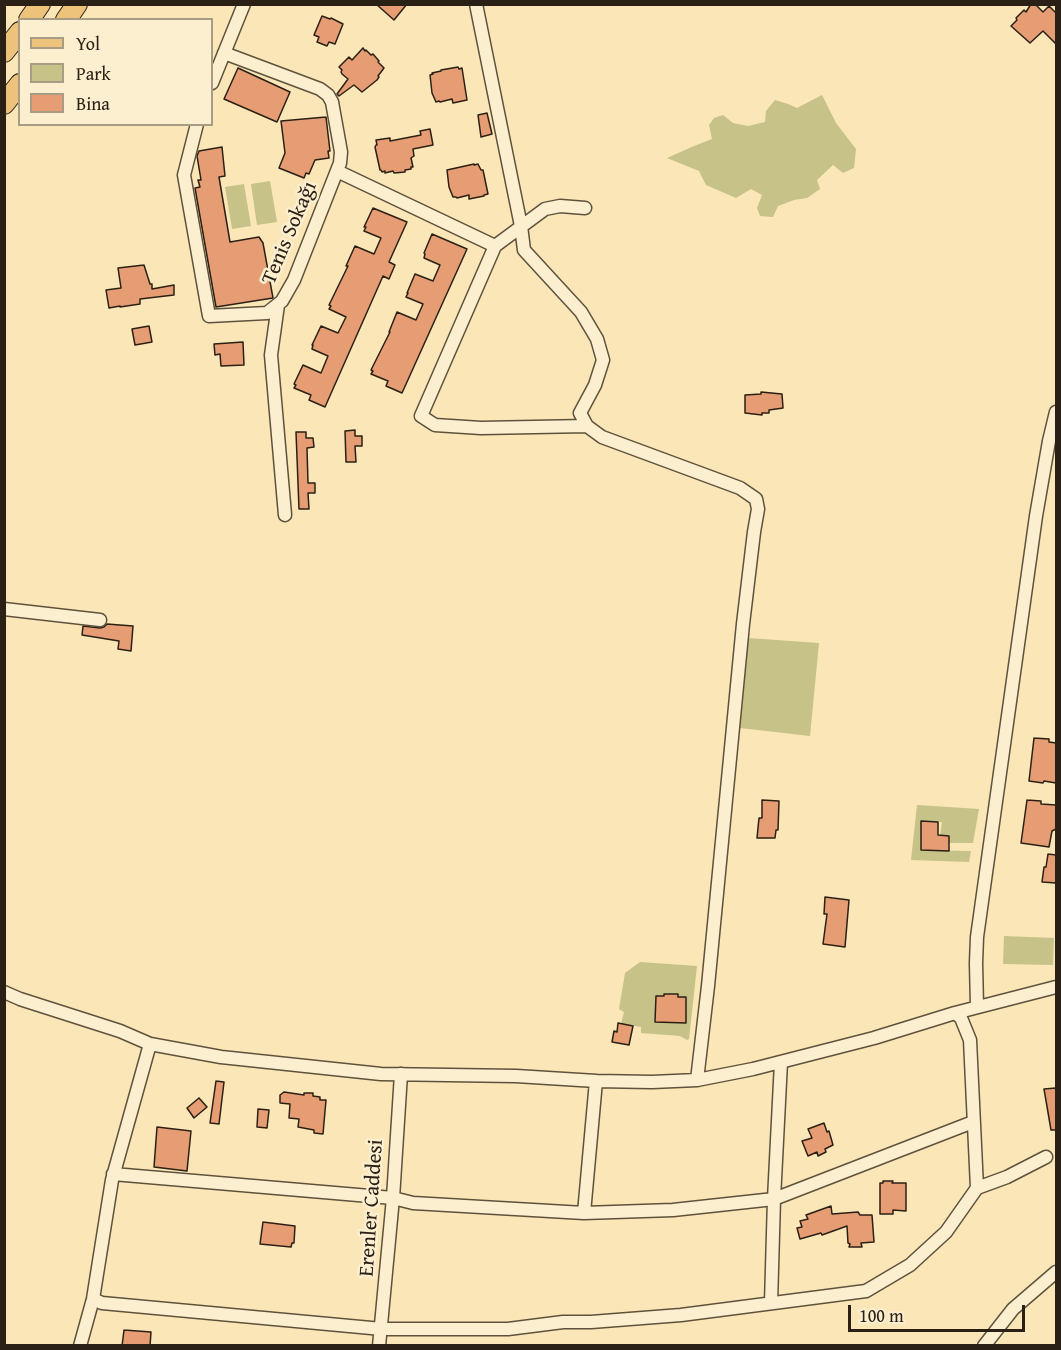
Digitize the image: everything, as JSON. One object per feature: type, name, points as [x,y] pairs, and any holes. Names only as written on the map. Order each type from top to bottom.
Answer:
[{"type":"main road","points":[[30,18],[40,4]]},
{"type":"main road","points":[[67,18],[77,4]]},
{"type":"main road","points":[[4,52],[18,34]]},
{"type":"main road","points":[[4,104],[18,86]]},
{"type":"street","points":[[213,80],[244,4]]},
{"type":"street","points":[[476,4],[524,250],[581,312],[597,339],[603,360],[595,386],[580,413],[587,426],[602,437],[740,488],[756,499],[758,509],[743,624],[697,1080]]},
{"type":"street","name":"Tenis Sokağı","points":[[196,126],[184,175],[209,316],[267,313],[282,301],[294,280],[337,171],[341,152],[332,102],[328,94],[224,53]]},
{"type":"street","points":[[337,171],[495,246]]},
{"type":"street","points":[[585,208],[560,206],[545,209],[495,246],[421,416],[435,425],[481,428],[587,426]]},
{"type":"street","points":[[278,305],[271,355],[285,515]]},
{"type":"street","points":[[977,1007],[977,937],[1036,516],[1053,442],[1056,412]]},
{"type":"street","points":[[4,609],[100,620]]},
{"type":"street","points":[[4,992],[120,1030],[150,1044],[221,1057],[381,1074],[516,1076],[652,1082],[697,1080],[781,1062],[1056,987]]},
{"type":"street","points":[[955,1013],[961,1018],[970,1040],[977,1188]]},
{"type":"street","points":[[80,1346],[93,1299],[113,1174],[150,1044]]},
{"type":"street","points":[[771,1303],[781,1062]]},
{"type":"street","name":"Erenler Caddesi","points":[[379,1346],[402,1074]]},
{"type":"street","points":[[584,1213],[596,1081]]},
{"type":"street","points":[[113,1174],[393,1198],[413,1203],[584,1213],[673,1210],[774,1199],[973,1122]]},
{"type":"street","points":[[93,1299],[102,1303],[382,1329],[508,1329],[563,1322],[681,1315],[866,1291],[909,1265],[946,1232],[977,1188],[1007,1177],[1046,1157]]},
{"type":"street","points":[[984,1346],[1013,1309],[1056,1272]]},
{"type":"green space","points":[[822,95],[836,123],[856,149],[854,168],[843,173],[833,165],[817,180],[820,189],[807,198],[778,206],[773,217],[760,216],[757,208],[762,195],[751,189],[736,198],[706,185],[699,171],[667,158],[712,139],[709,125],[714,118],[723,115],[733,123],[748,126],[765,122],[766,111],[775,100],[797,108]]},
{"type":"green space","points":[[270,181],[277,222],[257,225],[251,184]]},
{"type":"green space","points":[[244,184],[251,226],[232,229],[225,187]]},
{"type":"green space","points":[[748,638],[819,643],[810,736],[740,728]]},
{"type":"green space","points":[[917,805],[979,809],[973,843],[949,843],[949,836],[940,836],[942,822],[922,822],[921,850],[971,851],[969,862],[911,860]]},
{"type":"green space","points":[[1004,936],[1054,938],[1053,965],[1003,964]]},
{"type":"green space","points":[[640,962],[697,966],[689,1039],[680,1036],[641,1033],[641,1027],[621,1024],[624,1012],[619,1009],[625,973]]},
{"type":"building","points":[[376,4],[407,4],[394,20]]},
{"type":"building","points":[[1031,4],[1035,4],[1043,12],[1049,6],[1056,13],[1056,44],[1043,31],[1030,43],[1011,26]]},
{"type":"building","points":[[322,16],[343,24],[335,44],[329,42],[327,46],[317,42],[319,37],[314,35]]},
{"type":"building","points":[[363,48],[371,55],[373,54],[384,68],[377,80],[362,92],[354,85],[339,96],[337,94],[348,79],[339,67],[349,57],[352,60]]},
{"type":"building","points":[[458,67],[462,68],[467,100],[453,103],[452,99],[436,102],[432,93],[430,75]]},
{"type":"building","points":[[238,68],[290,92],[277,122],[224,99]]},
{"type":"building","points":[[487,113],[492,134],[481,137],[478,115]]},
{"type":"building","points":[[326,117],[329,158],[315,160],[309,174],[306,173],[304,178],[279,168],[285,153],[281,121]]},
{"type":"building","points":[[430,129],[433,145],[413,149],[411,169],[394,173],[393,171],[385,173],[380,170],[375,147],[376,140],[390,138],[390,141],[421,135],[420,131]]},
{"type":"building","points":[[222,147],[225,176],[219,177],[230,242],[259,237],[263,243],[273,298],[216,307],[195,188],[200,187],[198,180],[201,180],[197,156],[199,151]]},
{"type":"building","points":[[478,164],[483,170],[488,194],[469,199],[469,195],[453,197],[447,170]]},
{"type":"building","points":[[373,208],[407,222],[389,262],[395,265],[389,279],[383,276],[325,407],[309,400],[311,395],[294,388],[296,385],[294,384],[303,365],[321,373],[328,356],[312,349],[312,345],[321,326],[338,333],[346,317],[329,309],[331,306],[329,305],[355,246],[374,254],[381,238],[364,231]]},
{"type":"building","points":[[432,234],[467,249],[402,393],[386,386],[388,381],[371,374],[373,371],[371,370],[397,312],[416,320],[423,304],[406,297],[415,274],[433,281],[440,265],[424,258]]},
{"type":"building","points":[[144,265],[152,289],[174,285],[174,295],[140,299],[140,304],[109,308],[106,290],[121,288],[118,268]]},
{"type":"building","points":[[149,326],[152,342],[135,345],[132,329]]},
{"type":"building","points":[[243,342],[244,365],[221,366],[220,354],[215,355],[214,344]]},
{"type":"building","points":[[761,392],[782,394],[783,408],[769,410],[769,413],[762,413],[762,415],[745,413],[745,395],[761,394]]},
{"type":"building","points":[[355,430],[355,436],[362,436],[362,446],[355,446],[356,462],[346,462],[345,431]]},
{"type":"building","points":[[296,432],[306,432],[306,438],[313,438],[314,447],[307,448],[308,483],[315,483],[315,493],[308,493],[309,509],[299,509]]},
{"type":"building","points":[[107,624],[133,626],[131,651],[118,649],[119,641],[82,635],[83,626],[100,628]]},
{"type":"building","points":[[1034,738],[1049,739],[1049,742],[1056,743],[1056,783],[1029,781]]},
{"type":"building","points":[[762,800],[779,801],[778,830],[776,830],[775,838],[757,838],[759,818],[762,818]]},
{"type":"building","points":[[1027,800],[1056,805],[1056,829],[1052,831],[1049,847],[1021,843]]},
{"type":"building","points":[[921,821],[938,822],[938,835],[949,836],[949,851],[921,850]]},
{"type":"building","points":[[1048,854],[1056,855],[1056,883],[1042,882]]},
{"type":"building","points":[[825,897],[849,900],[845,947],[823,944],[827,914],[824,914]]},
{"type":"building","points":[[664,994],[678,994],[678,997],[686,997],[686,1023],[655,1022],[656,996],[664,996]]},
{"type":"building","points":[[618,1023],[633,1026],[629,1045],[612,1042]]},
{"type":"building","points":[[216,1081],[224,1082],[219,1124],[210,1123]]},
{"type":"building","points":[[1056,1088],[1056,1130],[1051,1130],[1044,1089]]},
{"type":"building","points":[[284,1092],[304,1095],[304,1093],[313,1093],[313,1096],[320,1097],[320,1100],[326,1100],[323,1134],[298,1127],[299,1119],[289,1118],[290,1104],[280,1103],[280,1095]]},
{"type":"building","points":[[199,1098],[207,1107],[194,1118],[187,1108]]},
{"type":"building","points":[[258,1109],[269,1110],[267,1128],[257,1127]]},
{"type":"building","points":[[824,1123],[833,1145],[818,1156],[817,1152],[808,1156],[802,1141],[812,1138],[808,1129]]},
{"type":"building","points":[[157,1127],[191,1131],[187,1171],[154,1167]]},
{"type":"building","points":[[883,1181],[906,1183],[906,1211],[893,1210],[893,1214],[880,1214],[880,1183]]},
{"type":"building","points":[[831,1206],[832,1214],[858,1212],[860,1215],[872,1215],[874,1242],[861,1243],[862,1247],[849,1247],[847,1226],[822,1235],[821,1233],[800,1239],[797,1228],[802,1227],[800,1221],[808,1219],[806,1215]]},
{"type":"building","points":[[263,1222],[295,1226],[294,1243],[291,1247],[260,1244]]},
{"type":"building","points":[[124,1330],[151,1332],[150,1346],[122,1346]]}]
